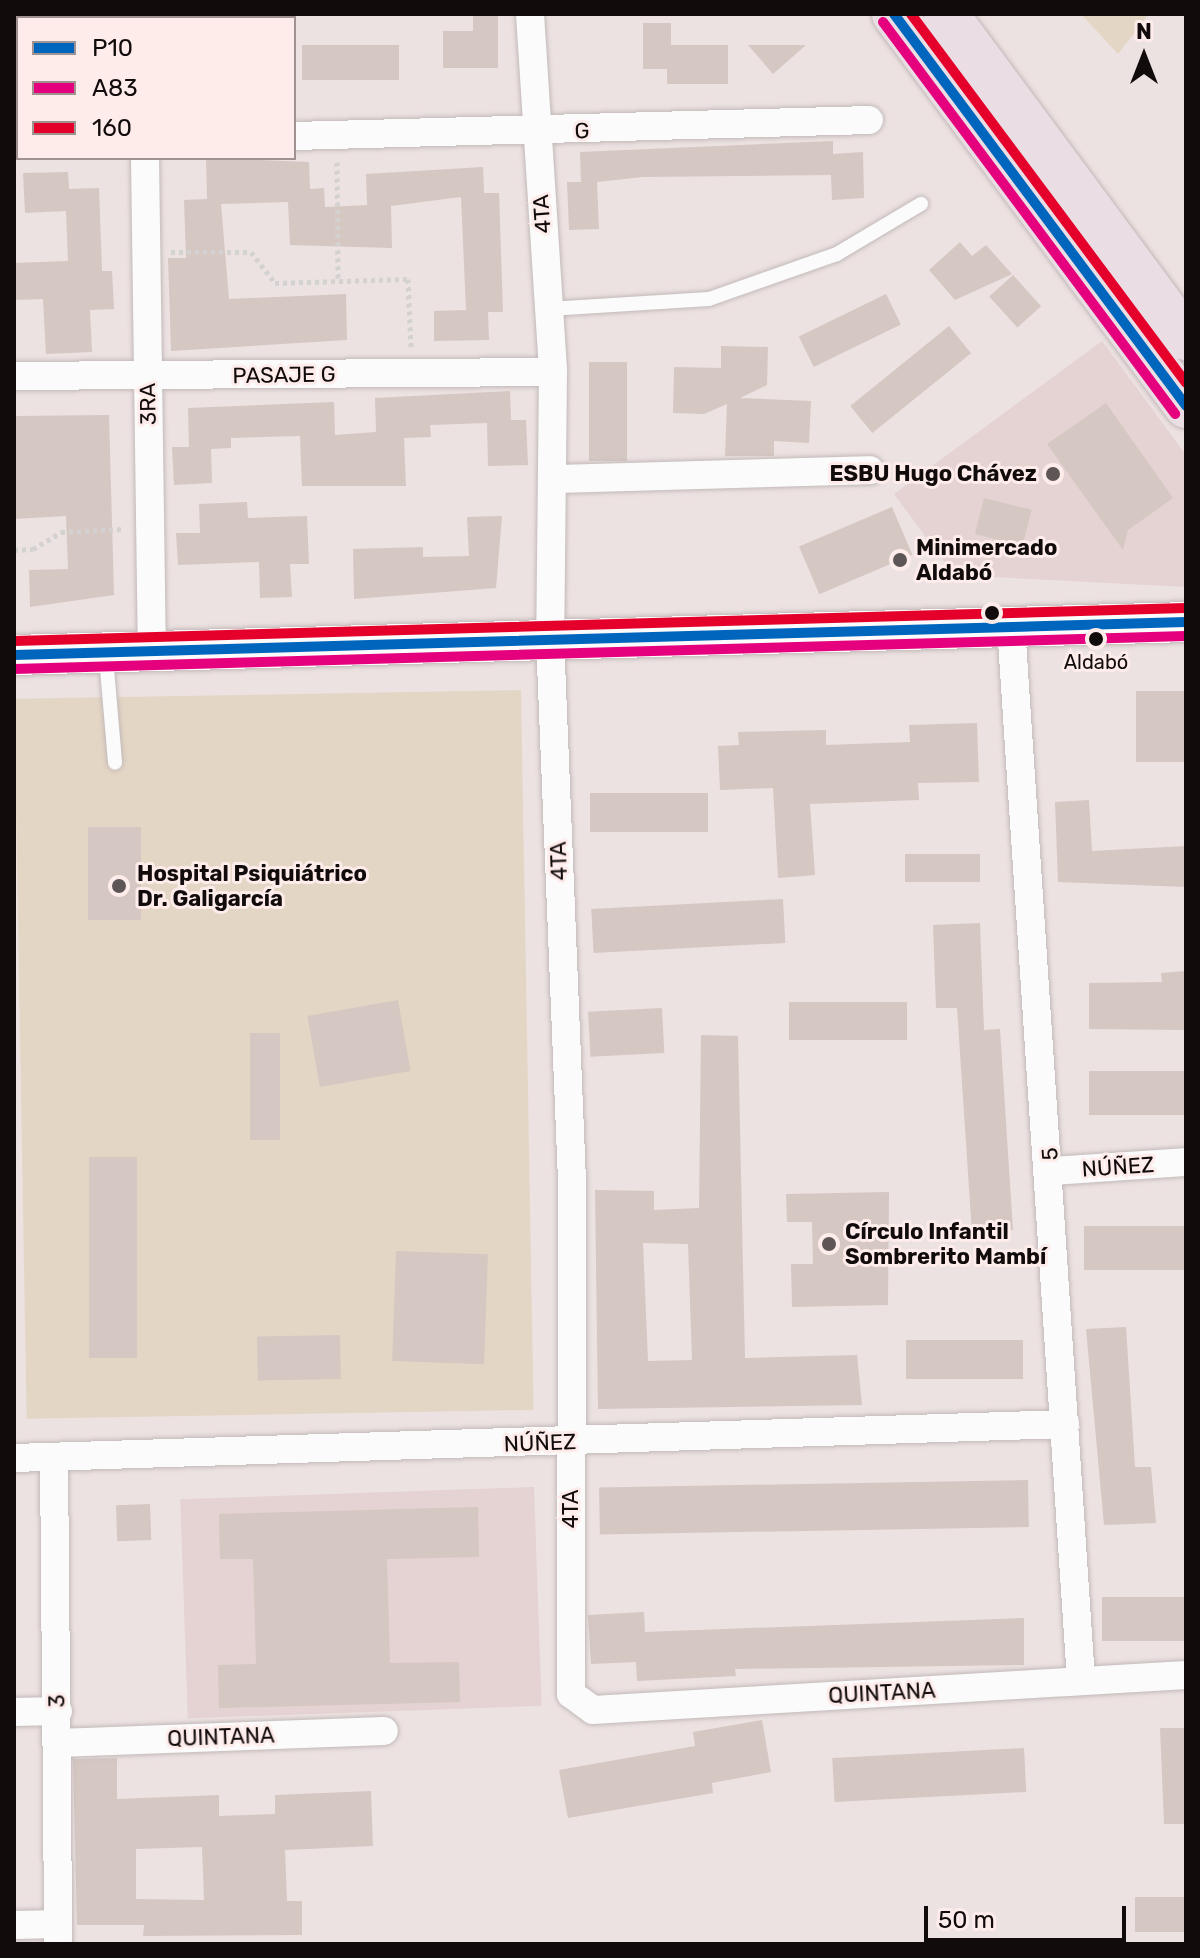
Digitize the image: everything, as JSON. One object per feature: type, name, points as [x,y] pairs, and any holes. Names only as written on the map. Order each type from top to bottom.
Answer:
[{"type":"highway","points":[[894,14],[1186,406]]},
{"type":"highway","points":[[946,14],[1186,338]]},
{"type":"main road","points":[[14,655],[1186,622]]},
{"type":"street","name":"4TA","points":[[530,14],[553,372],[550,638],[572,1182],[571,1694],[578,1707]]},
{"type":"street","name":"G","points":[[296,136],[537,132],[869,120]]},
{"type":"street","name":"3RA","points":[[145,160],[152,651]]},
{"type":"street","name":"PASAJE G","points":[[14,376],[553,372]]},
{"type":"street","points":[[554,479],[870,470]]},
{"type":"street","name":"5","points":[[1011,626],[1051,1171],[1081,1681]]},
{"type":"street","name":"NÚÑEZ","points":[[1051,1171],[1186,1162]]},
{"type":"street","name":"NÚÑEZ","points":[[14,1458],[1065,1424]]},
{"type":"street","name":"3","points":[[54,1458],[58,1934]]},
{"type":"street","name":"QUINTANA","points":[[578,1707],[1186,1675]]},
{"type":"street","points":[[14,1712],[58,1711]]},
{"type":"street","name":"QUINTANA","points":[[58,1743],[384,1731]]},
{"type":"street","points":[[14,1925],[58,1934]]},
{"type":"lane","points":[[549,309],[709,299],[837,254],[921,204]]},
{"type":"lane","points":[[106,652],[115,763]]},
{"type":"path","points":[[336,136],[338,281]]},
{"type":"path","points":[[146,252],[251,252],[275,283],[408,279],[412,373]]},
{"type":"path","points":[[14,550],[33,549],[61,532],[150,528]]},
{"type":"shaded area","points":[[1081,14],[1149,14],[1118,54]]},
{"type":"shaded area","name":"ESBU Hugo Chávez","points":[[1102,341],[1186,455],[1186,587],[954,575],[894,494]]},
{"type":"shaded area","points":[[521,690],[534,1410],[27,1419],[14,699]]},
{"type":"shaded area","points":[[534,1487],[542,1706],[188,1718],[180,1499]]},
{"type":"building","points":[[473,14],[498,14],[498,68],[443,68],[443,31],[473,31]]},
{"type":"building","points":[[643,23],[671,23],[671,45],[728,45],[728,84],[667,84],[667,69],[643,69]]},
{"type":"building","points":[[302,45],[399,45],[399,80],[302,80]]},
{"type":"building","points":[[748,45],[806,45],[773,74]]},
{"type":"building","points":[[833,141],[833,154],[863,152],[864,198],[832,200],[831,175],[643,177],[597,182],[599,229],[569,230],[567,182],[581,182],[580,152]]},
{"type":"building","points":[[206,160],[309,162],[310,189],[324,188],[325,207],[367,205],[366,174],[483,167],[484,193],[499,193],[503,312],[488,312],[489,340],[434,341],[434,311],[466,310],[461,197],[391,206],[392,248],[290,245],[288,202],[221,204],[229,299],[346,294],[347,340],[171,351],[168,258],[186,258],[184,200],[207,199]]},
{"type":"building","points":[[68,172],[69,189],[99,188],[102,271],[112,271],[114,309],[90,310],[92,352],[46,354],[43,299],[14,300],[14,263],[68,261],[66,211],[25,213],[23,173]]},
{"type":"building","points":[[960,242],[972,256],[986,245],[1012,274],[955,300],[929,270]]},
{"type":"building","points":[[1013,275],[1041,306],[1017,328],[989,296]]},
{"type":"building","points":[[886,294],[901,325],[814,367],[799,337]]},
{"type":"building","points":[[949,326],[971,353],[872,433],[850,406]]},
{"type":"building","points":[[721,346],[768,347],[767,385],[740,398],[811,401],[809,443],[774,441],[774,456],[725,456],[727,404],[704,414],[673,413],[674,367],[721,368]]},
{"type":"building","points":[[589,362],[627,362],[627,461],[589,461]]},
{"type":"building","points":[[510,391],[511,420],[526,420],[528,465],[488,466],[487,423],[430,425],[431,437],[404,438],[406,486],[302,486],[300,436],[231,438],[231,448],[211,449],[212,483],[174,485],[172,447],[189,447],[188,408],[334,402],[335,435],[376,432],[375,398]]},
{"type":"building","points":[[1106,403],[1173,498],[1128,530],[1123,550],[1047,444]]},
{"type":"building","points":[[109,415],[114,595],[30,607],[29,570],[68,569],[66,516],[14,519],[14,416]]},
{"type":"building","points":[[984,498],[1032,510],[1023,546],[975,534]]},
{"type":"building","points":[[247,502],[248,518],[307,516],[309,564],[290,564],[292,597],[260,598],[259,562],[178,565],[176,533],[200,533],[199,504]]},
{"type":"building","points":[[892,507],[912,555],[819,594],[799,546]]},
{"type":"building","points":[[502,516],[496,588],[354,599],[353,549],[423,547],[423,557],[469,556],[467,517]]},
{"type":"building","points":[[1136,691],[1186,691],[1186,762],[1136,762]]},
{"type":"building","points":[[977,723],[979,782],[918,783],[919,800],[810,804],[815,875],[778,878],[773,788],[720,790],[718,746],[739,745],[738,732],[826,730],[826,745],[910,742],[909,725]]},
{"type":"building","points":[[590,793],[708,793],[708,832],[590,832]]},
{"type":"building","points":[[1089,800],[1092,851],[1186,846],[1186,887],[1058,882],[1055,802]]},
{"type":"building","points":[[88,827],[141,827],[141,920],[88,920]]},
{"type":"building","points":[[905,854],[980,854],[980,882],[905,882]]},
{"type":"building","points":[[783,899],[785,943],[594,953],[591,909]]},
{"type":"building","points":[[980,923],[984,1030],[1000,1029],[1013,1230],[972,1233],[957,1008],[936,1008],[933,925]]},
{"type":"building","points":[[1186,971],[1185,1030],[1089,1029],[1089,983],[1162,982],[1161,973]]},
{"type":"building","points":[[398,1000],[411,1071],[320,1087],[307,1016]]},
{"type":"building","points":[[789,1002],[907,1002],[907,1040],[789,1040]]},
{"type":"building","points":[[662,1008],[664,1053],[590,1057],[588,1012]]},
{"type":"building","points":[[250,1033],[280,1033],[280,1140],[250,1140]]},
{"type":"building","points":[[701,1035],[738,1036],[745,1358],[857,1355],[862,1405],[598,1409],[595,1190],[654,1191],[654,1210],[699,1208]],"holes":[[[643,1243],[688,1244],[692,1360],[648,1361]]]},
{"type":"building","points":[[1089,1071],[1186,1071],[1186,1115],[1089,1115]]},
{"type":"building","points":[[89,1157],[137,1157],[137,1358],[89,1358]]},
{"type":"building","name":"Círculo Infantil Sombrerito Mambí","points":[[889,1192],[888,1305],[792,1307],[791,1264],[813,1264],[812,1222],[787,1222],[786,1194]]},
{"type":"building","points":[[1084,1226],[1186,1226],[1186,1270],[1084,1270]]},
{"type":"building","points":[[396,1251],[488,1254],[484,1364],[392,1361]]},
{"type":"building","points":[[1126,1327],[1135,1467],[1151,1467],[1156,1523],[1104,1525],[1086,1329]]},
{"type":"building","points":[[340,1335],[341,1379],[258,1380],[257,1336]]},
{"type":"building","points":[[906,1340],[1023,1340],[1023,1379],[906,1379]]},
{"type":"building","points":[[1028,1480],[1029,1527],[600,1534],[599,1487]]},
{"type":"building","points":[[150,1504],[151,1540],[117,1541],[116,1505]]},
{"type":"building","points":[[478,1507],[479,1557],[387,1559],[390,1663],[459,1662],[460,1702],[219,1708],[218,1665],[256,1664],[253,1559],[220,1559],[219,1514]]},
{"type":"building","points":[[1102,1597],[1186,1597],[1186,1641],[1102,1641]]},
{"type":"building","points":[[644,1612],[645,1632],[1024,1618],[1024,1665],[735,1669],[736,1676],[637,1681],[636,1662],[591,1664],[588,1615]]},
{"type":"building","points":[[762,1720],[771,1772],[712,1783],[713,1793],[568,1818],[559,1770],[695,1746],[693,1732]]},
{"type":"building","points":[[1160,1728],[1186,1728],[1186,1824],[1164,1824]]},
{"type":"building","points":[[1024,1748],[1026,1792],[835,1802],[832,1758]]},
{"type":"building","points":[[117,1758],[117,1799],[219,1795],[219,1816],[275,1814],[275,1795],[371,1791],[373,1846],[285,1850],[287,1901],[302,1901],[302,1935],[143,1936],[144,1925],[77,1925],[73,1759]],"holes":[[[202,1847],[204,1900],[136,1899],[136,1849]]]},
{"type":"building","points":[[1135,1897],[1186,1897],[1186,1932],[1135,1932]]},
{"type":"transit line","name":"P10","points":[[894,14],[1186,406]]},
{"type":"transit line","name":"160","points":[[911,14],[1186,383]]},
{"type":"transit line","name":"A83","points":[[883,22],[1175,414]]},
{"type":"transit line","name":"160","points":[[14,641],[1186,608]]},
{"type":"transit line","name":"P10","points":[[14,655],[1186,622]]},
{"type":"transit line","name":"A83","points":[[14,669],[1186,636]]},
{"type":"place","name":"ESBU Hugo Chávez","points":[[1053,474]]},
{"type":"place","name":"Minimercado Aldabó","points":[[900,560]]},
{"type":"place","name":"Aldabó","points":[[1096,639]]},
{"type":"place","name":"Hospital Psiquiátrico Dr. Galigarcía","points":[[119,886]]},
{"type":"place","name":"Círculo Infantil Sombrerito Mambí","points":[[829,1244]]}]
